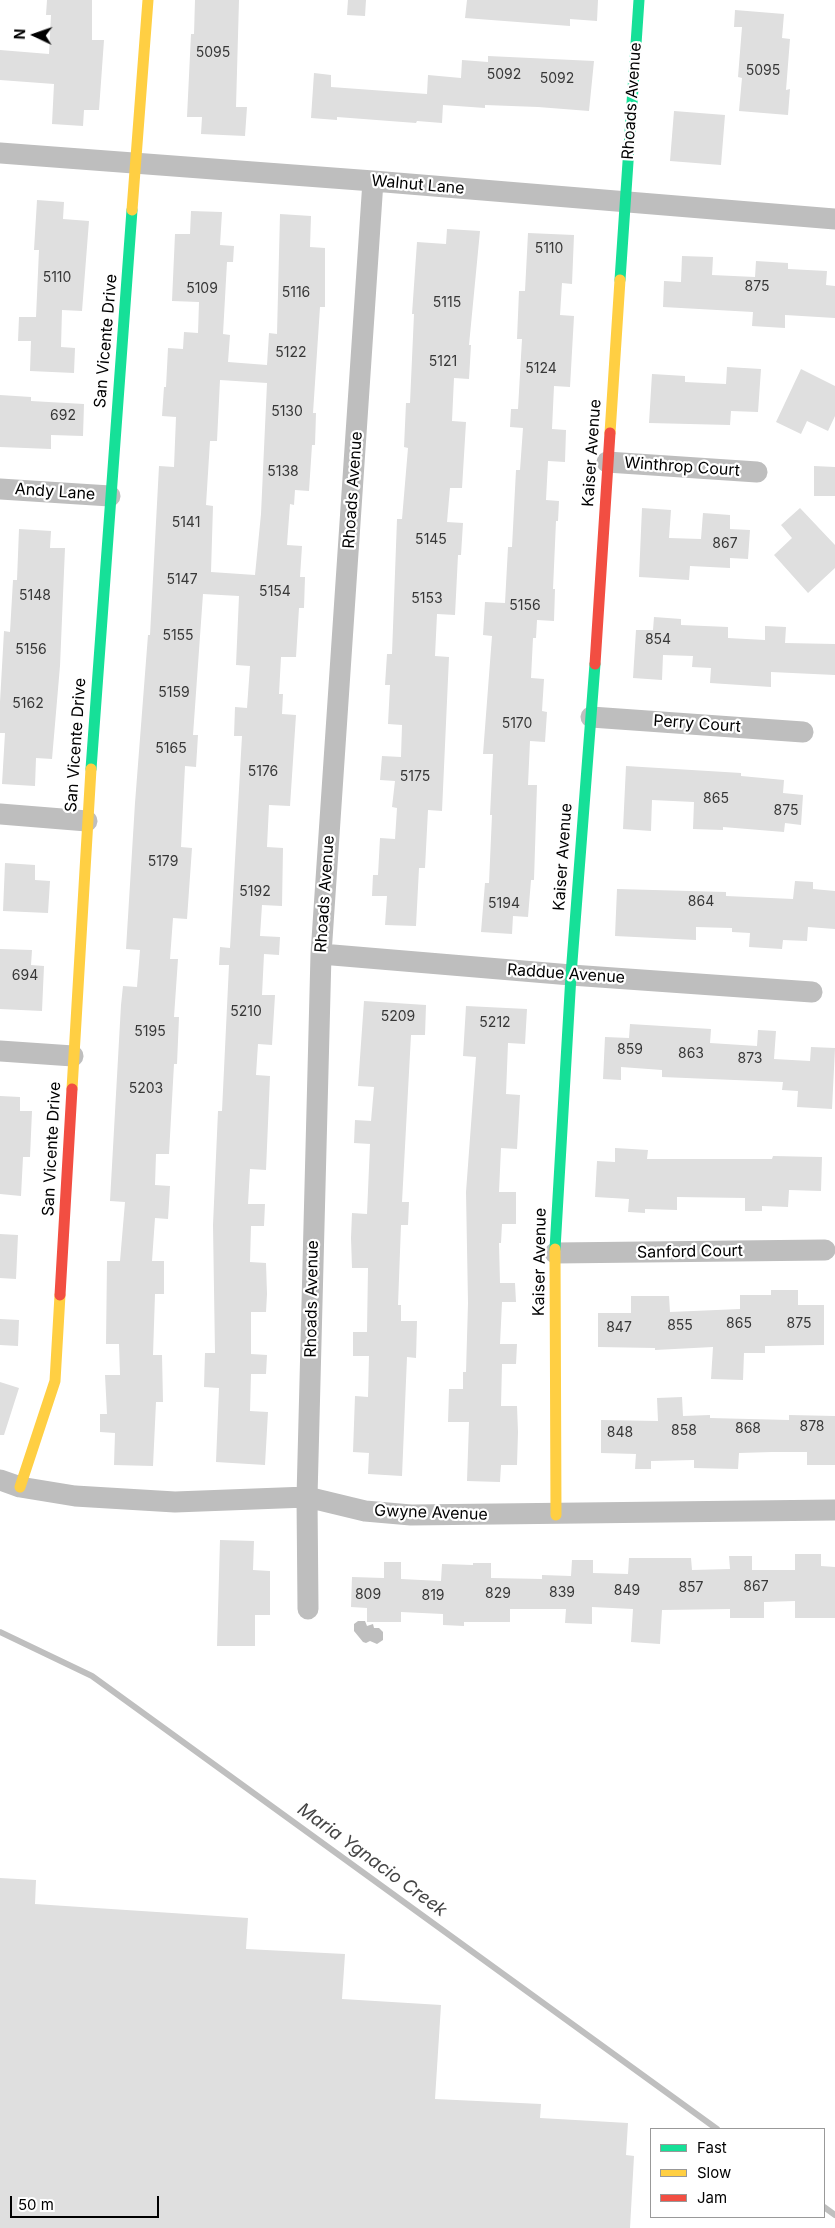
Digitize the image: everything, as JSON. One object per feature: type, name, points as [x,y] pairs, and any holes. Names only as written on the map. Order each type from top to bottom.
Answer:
[{"type":"street","name":"San Vicente Drive","points":[[20,1487],[55,1381],[87,820],[148,0]]},
{"type":"street","name":"Rhoads Avenue","points":[[625,203],[640,0]]},
{"type":"street","name":"Walnut Lane","points":[[0,154],[374,181],[835,219]]},
{"type":"street","name":"Rhoads Avenue","points":[[308,1608],[307,1497],[321,954],[374,181]]},
{"type":"street","name":"Kaiser Avenue","points":[[556,1515],[555,1253],[571,975],[591,717],[625,203]]},
{"type":"street","name":"Winthrop Court","points":[[607,462],[757,472]]},
{"type":"street","name":"Andy Lane","points":[[0,489],[110,496]]},
{"type":"street","name":"Perry Court","points":[[591,717],[803,732]]},
{"type":"street","points":[[0,814],[87,820]]},
{"type":"street","name":"Raddue Avenue","points":[[321,954],[571,975],[812,992]]},
{"type":"street","points":[[0,1051],[73,1056]]},
{"type":"street","name":"Sanford Court","points":[[555,1253],[825,1250]]},
{"type":"street","name":"Gwyne Avenue","points":[[0,1480],[20,1487],[75,1496],[167,1502],[307,1497],[365,1511],[410,1515],[556,1515],[835,1510]]},
{"type":"shaded area","points":[[358,1621],[365,1621],[367,1626],[373,1624],[374,1628],[379,1628],[383,1632],[383,1640],[377,1644],[370,1641],[363,1642],[354,1631],[354,1624]]},
{"type":"building","points":[[47,0],[92,0],[92,40],[104,40],[99,110],[84,110],[83,126],[52,124],[54,84],[0,80],[0,50],[49,54],[51,15],[46,15]]},
{"type":"building","points":[[195,0],[239,0],[236,107],[247,107],[245,136],[201,134],[202,117],[187,117],[191,34],[194,34]]},
{"type":"building","points":[[348,0],[366,0],[365,16],[347,15]]},
{"type":"building","points":[[467,0],[598,0],[597,21],[570,19],[570,26],[465,18]]},
{"type":"building","points":[[735,10],[784,14],[782,38],[790,39],[786,90],[790,89],[788,115],[739,111],[742,78],[738,77],[742,27],[734,27]]},
{"type":"building","points":[[488,56],[594,61],[589,111],[538,107],[485,105],[485,108],[443,105],[442,123],[337,117],[337,120],[311,118],[314,73],[331,75],[331,87],[427,94],[428,75],[461,78],[462,60],[488,62]]},
{"type":"building","points":[[674,111],[725,115],[721,165],[670,161]]},
{"type":"building","points":[[37,200],[64,202],[63,219],[89,221],[82,311],[62,310],[61,347],[75,348],[74,373],[30,371],[31,341],[18,341],[19,317],[36,317],[39,250],[34,250]]},
{"type":"building","points":[[191,211],[222,212],[220,245],[234,246],[233,262],[227,262],[223,334],[230,335],[228,362],[267,365],[269,333],[277,334],[280,214],[311,216],[310,247],[325,248],[325,307],[320,307],[313,413],[316,413],[315,445],[312,445],[309,491],[295,490],[294,505],[290,504],[287,545],[302,546],[300,577],[305,577],[304,608],[299,608],[296,657],[281,657],[279,694],[283,694],[282,714],[296,715],[290,806],[269,805],[267,847],[283,848],[282,906],[262,905],[260,936],[280,937],[279,955],[264,954],[262,995],[275,995],[272,1045],[258,1044],[256,1075],[270,1076],[266,1170],[250,1169],[248,1204],[265,1204],[264,1226],[251,1226],[250,1262],[266,1263],[266,1312],[251,1312],[251,1354],[267,1355],[266,1374],[251,1374],[250,1411],[268,1412],[265,1465],[216,1462],[219,1388],[204,1387],[205,1353],[215,1353],[213,1225],[218,1111],[222,1111],[229,965],[219,965],[220,947],[230,948],[242,736],[234,736],[235,707],[247,708],[250,666],[236,665],[239,596],[203,594],[193,735],[198,735],[196,767],[185,766],[181,847],[192,848],[187,919],[173,918],[170,959],[178,959],[174,1017],[179,1017],[177,1064],[174,1064],[169,1154],[156,1154],[155,1185],[170,1186],[168,1219],[155,1218],[152,1261],[164,1261],[164,1294],[155,1294],[153,1355],[162,1355],[163,1402],[156,1402],[153,1466],[114,1465],[115,1433],[100,1432],[100,1414],[107,1414],[105,1375],[120,1375],[119,1344],[106,1344],[107,1261],[120,1261],[125,1202],[110,1201],[121,1005],[123,986],[137,987],[140,950],[126,949],[135,803],[148,635],[150,635],[159,466],[174,467],[176,417],[162,416],[168,348],[183,349],[184,332],[198,333],[199,302],[172,301],[175,234],[190,234]],"holes":[[[220,380],[267,383],[261,514],[255,575],[211,572],[213,506],[206,505],[210,441],[217,441]]]},
{"type":"building","points":[[447,229],[480,231],[469,345],[471,345],[469,379],[454,378],[452,421],[466,422],[462,488],[450,488],[447,522],[463,523],[461,555],[458,555],[455,615],[437,614],[435,656],[449,657],[442,811],[428,810],[425,868],[419,868],[416,926],[385,925],[387,896],[372,896],[373,875],[378,875],[380,838],[395,839],[397,808],[392,807],[395,781],[380,780],[382,756],[401,757],[402,725],[388,724],[390,685],[385,685],[387,654],[392,654],[397,519],[402,519],[408,448],[404,447],[406,403],[410,403],[414,314],[412,314],[417,242],[446,244]]},
{"type":"building","points":[[528,233],[574,235],[572,284],[562,283],[560,315],[574,316],[570,387],[554,386],[552,429],[566,430],[565,462],[548,461],[546,500],[559,501],[558,521],[556,521],[553,589],[555,589],[554,621],[537,620],[536,638],[533,638],[531,678],[544,679],[542,711],[547,712],[545,742],[530,741],[528,785],[537,785],[534,880],[531,880],[528,917],[513,916],[512,934],[481,932],[485,883],[489,883],[493,754],[483,754],[492,636],[483,635],[485,602],[505,603],[508,547],[512,547],[516,470],[520,470],[523,428],[510,427],[511,409],[518,409],[522,339],[517,339],[519,291],[525,291]]},
{"type":"building","points":[[682,256],[713,257],[712,275],[755,277],[756,261],[788,263],[788,269],[827,271],[826,285],[835,286],[835,318],[785,315],[785,328],[752,326],[753,312],[663,307],[664,281],[681,282]]},
{"type":"building","points":[[727,367],[761,369],[758,412],[731,411],[730,425],[649,423],[652,374],[685,376],[685,382],[726,384]]},
{"type":"building","points":[[801,369],[835,386],[835,416],[828,431],[807,421],[801,434],[776,422]]},
{"type":"building","points":[[0,395],[31,397],[31,401],[84,404],[83,436],[51,435],[51,449],[0,447]]},
{"type":"building","points":[[814,466],[835,467],[835,496],[814,496]]},
{"type":"building","points":[[642,508],[671,510],[669,538],[701,539],[703,513],[730,515],[730,529],[750,530],[748,559],[730,558],[730,568],[690,566],[689,580],[639,577]]},
{"type":"building","points":[[800,508],[835,545],[835,568],[808,593],[774,555],[792,538],[781,525]]},
{"type":"building","points":[[19,529],[51,531],[50,548],[65,548],[60,666],[52,759],[36,758],[35,786],[2,784],[5,733],[0,733],[0,702],[4,631],[10,632],[13,580],[17,580]]},
{"type":"building","points":[[654,617],[681,619],[681,625],[728,627],[728,638],[765,640],[765,626],[786,627],[785,643],[835,644],[835,675],[771,672],[771,687],[710,683],[711,668],[692,667],[693,656],[663,655],[662,680],[633,678],[636,630],[653,630]]},
{"type":"building","points":[[626,766],[741,773],[741,776],[784,780],[783,793],[803,795],[801,825],[785,823],[784,832],[723,827],[723,830],[693,829],[694,802],[652,800],[651,831],[623,829]]},
{"type":"building","points":[[5,863],[35,865],[35,880],[50,881],[48,913],[3,911]]},
{"type":"building","points":[[795,881],[813,882],[813,889],[835,891],[835,929],[808,927],[807,941],[783,940],[782,949],[749,947],[750,933],[732,932],[732,928],[696,927],[696,940],[615,936],[617,889],[726,892],[726,896],[793,899]]},
{"type":"building","points":[[0,949],[32,950],[31,965],[44,966],[42,1011],[0,1009]]},
{"type":"building","points":[[364,1001],[426,1005],[425,1035],[411,1035],[402,1202],[409,1202],[408,1225],[401,1225],[398,1305],[401,1305],[401,1321],[417,1321],[416,1358],[407,1357],[402,1476],[368,1474],[369,1453],[353,1452],[355,1396],[368,1397],[369,1356],[353,1356],[353,1332],[367,1332],[368,1268],[352,1268],[351,1238],[352,1213],[367,1214],[370,1144],[354,1143],[355,1120],[371,1121],[374,1087],[358,1086]]},
{"type":"building","points":[[466,1006],[527,1009],[525,1044],[508,1043],[506,1094],[520,1095],[517,1149],[501,1148],[499,1192],[516,1192],[516,1224],[502,1224],[501,1243],[499,1243],[500,1283],[515,1283],[516,1302],[502,1302],[500,1344],[517,1344],[516,1364],[502,1364],[501,1406],[517,1406],[518,1432],[517,1465],[501,1465],[500,1482],[467,1481],[469,1422],[448,1422],[449,1389],[463,1389],[463,1372],[466,1372],[468,1303],[466,1192],[476,1057],[463,1056]]},
{"type":"building","points":[[630,1024],[711,1029],[710,1043],[757,1046],[758,1030],[776,1031],[774,1059],[810,1061],[811,1047],[835,1048],[832,1109],[797,1107],[798,1091],[782,1090],[783,1082],[662,1077],[662,1070],[621,1067],[621,1080],[603,1079],[605,1037],[629,1038]]},
{"type":"building","points":[[0,1096],[20,1097],[20,1111],[32,1111],[30,1157],[23,1157],[21,1196],[0,1194]]},
{"type":"building","points":[[615,1148],[648,1150],[647,1159],[772,1159],[773,1156],[822,1157],[821,1191],[789,1190],[788,1207],[762,1206],[762,1211],[745,1211],[745,1198],[677,1197],[677,1210],[645,1209],[645,1213],[628,1212],[629,1199],[595,1197],[597,1161],[615,1162]]},
{"type":"building","points":[[0,1234],[18,1235],[16,1279],[0,1278]]},
{"type":"building","points":[[771,1290],[798,1290],[798,1305],[824,1305],[824,1345],[765,1346],[765,1353],[744,1353],[743,1380],[711,1379],[713,1347],[655,1350],[655,1348],[598,1347],[598,1313],[631,1313],[631,1296],[669,1296],[670,1312],[740,1309],[740,1295],[771,1295]]},
{"type":"building","points":[[0,1319],[19,1320],[18,1346],[0,1345]]},
{"type":"building","points":[[0,1382],[19,1388],[4,1435],[0,1435]]},
{"type":"building","points":[[682,1397],[683,1416],[710,1415],[710,1418],[789,1420],[789,1415],[835,1416],[835,1465],[807,1465],[807,1452],[772,1452],[739,1453],[738,1469],[694,1468],[694,1460],[651,1461],[651,1469],[635,1469],[636,1454],[601,1453],[601,1420],[658,1421],[657,1398]]},
{"type":"building","points":[[220,1540],[254,1541],[253,1570],[270,1571],[270,1615],[255,1615],[255,1646],[217,1646]]},
{"type":"building","points":[[795,1554],[821,1554],[821,1566],[835,1567],[835,1618],[795,1618],[795,1601],[764,1602],[764,1618],[730,1618],[730,1609],[662,1610],[660,1644],[631,1642],[633,1609],[592,1607],[592,1624],[565,1623],[566,1609],[510,1609],[510,1622],[464,1622],[464,1626],[443,1625],[443,1614],[401,1612],[401,1622],[367,1622],[367,1608],[351,1607],[352,1577],[384,1578],[384,1562],[401,1562],[401,1579],[441,1581],[442,1564],[473,1565],[473,1563],[491,1563],[491,1578],[542,1579],[542,1575],[571,1576],[572,1560],[593,1560],[593,1573],[628,1574],[629,1558],[691,1558],[692,1570],[730,1569],[729,1556],[752,1556],[752,1570],[795,1570]]},
{"type":"building","points":[[0,1878],[36,1880],[35,1904],[248,1918],[246,1949],[345,1954],[342,1999],[441,2005],[435,2099],[541,2104],[540,2118],[628,2123],[626,2155],[634,2156],[630,2228],[0,2228]]},
{"type":"waterway","name":"Maria Ygnacio Creek","points":[[0,1632],[92,1676],[716,2128]]},
{"type":"waterway","name":"Maria Ygnacio Creek","points":[[825,2208],[835,2215]]},
{"type":"traffic: fast","points":[[620,280],[639,0]]},
{"type":"traffic: fast","points":[[91,769],[132,210]]},
{"type":"traffic: fast","points":[[555,1249],[571,975],[595,664]]},
{"type":"traffic: slow","points":[[132,210],[148,0]]},
{"type":"traffic: slow","points":[[610,433],[620,280]]},
{"type":"traffic: slow","points":[[72,1089],[91,769]]},
{"type":"traffic: slow","points":[[555,1249],[556,1515]]},
{"type":"traffic: slow","points":[[20,1487],[55,1381],[60,1295]]},
{"type":"traffic: jam","points":[[595,664],[610,433]]},
{"type":"traffic: jam","points":[[60,1295],[72,1089]]}]
